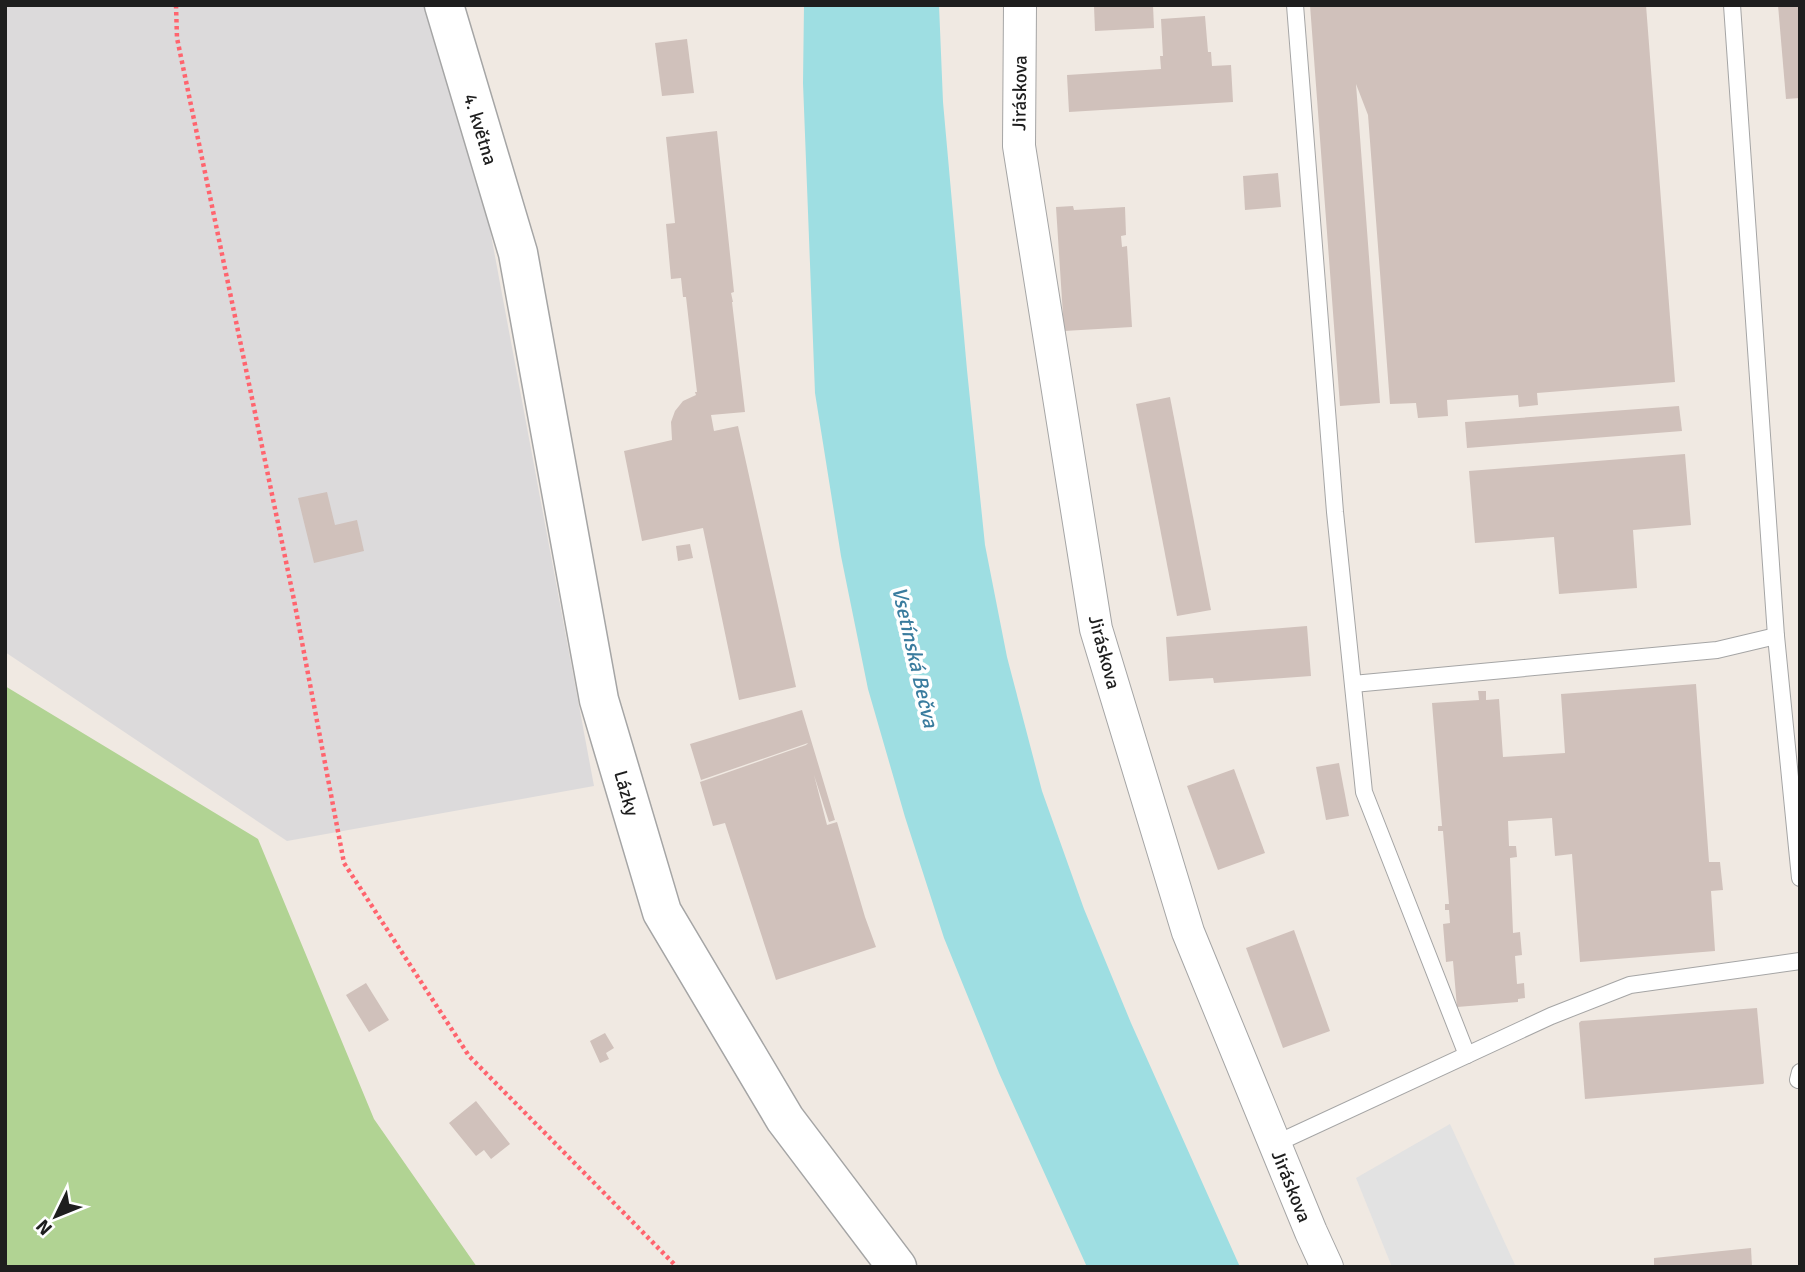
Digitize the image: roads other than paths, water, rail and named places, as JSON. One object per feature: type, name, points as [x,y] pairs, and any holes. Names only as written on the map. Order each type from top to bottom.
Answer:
[{"type":"street","name":"4. května","points":[[444,5],[518,253]]},
{"type":"street","name":"Jiráskova","points":[[1020,5],[1019,146],[1096,629],[1188,932],[1327,1267]]},
{"type":"street","name":"Lázky","points":[[518,253],[599,700],[662,912],[785,1119],[897,1267]]},
{"type":"lane","points":[[1295,5],[1335,512],[1364,792],[1467,1055]]},
{"type":"lane","points":[[1732,5],[1776,636],[1800,878]]},
{"type":"lane","points":[[1353,684],[1717,650],[1776,636]]},
{"type":"lane","points":[[1275,1144],[1550,1016],[1630,985],[1800,961]]},
{"type":"water","name":"Vsetínská Bečva","points":[[804,5],[939,5],[943,102],[985,545],[1007,657],[1042,791],[1084,909],[1131,1023],[1240,1267],[1087,1267],[999,1073],[944,938],[868,689],[841,556],[815,393],[803,83]]}]
